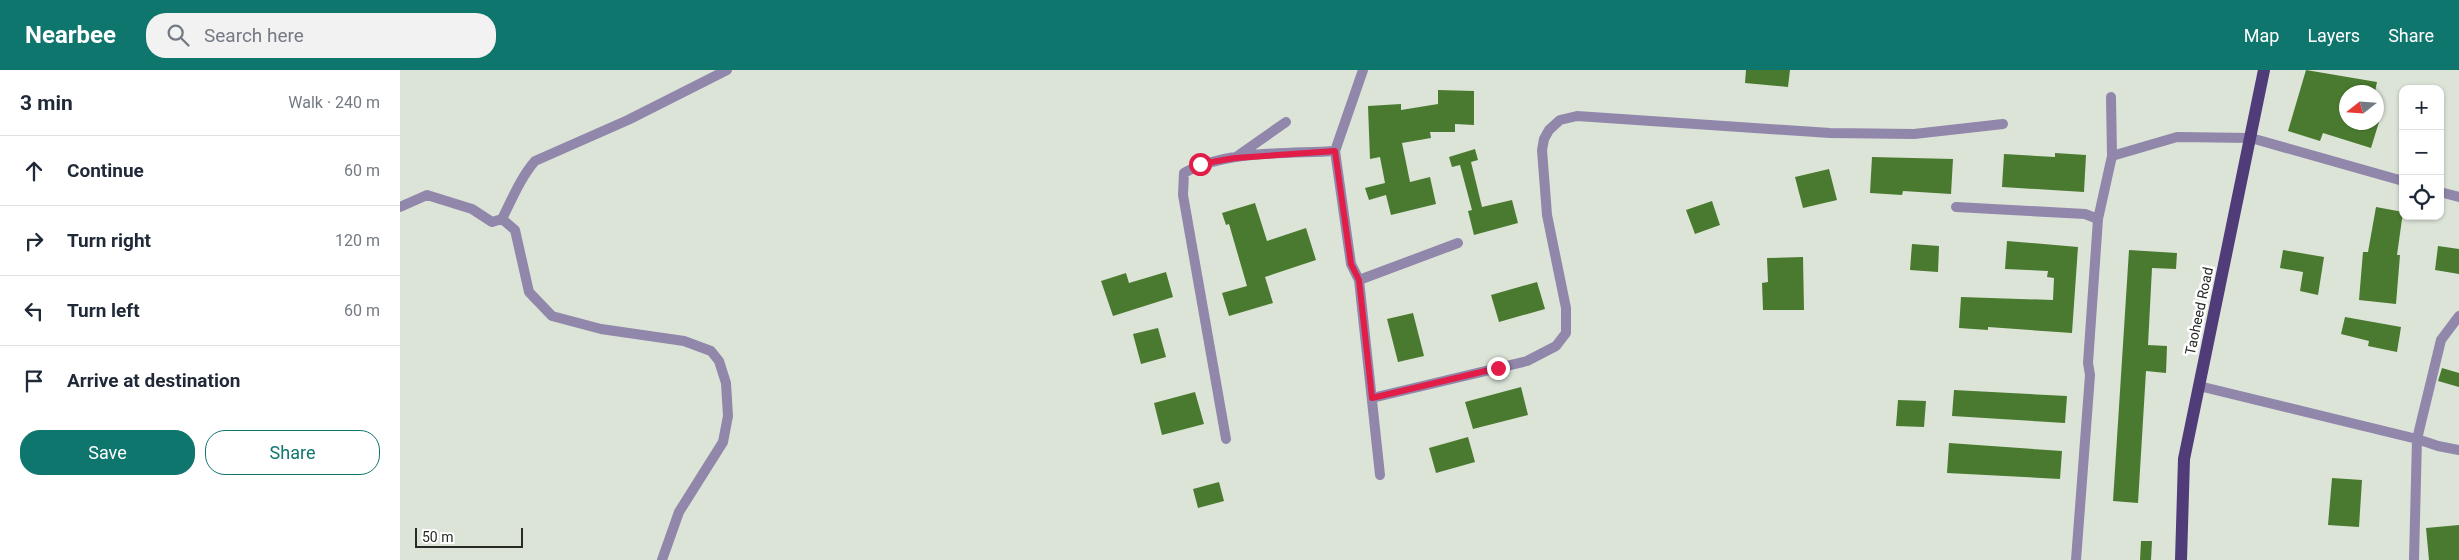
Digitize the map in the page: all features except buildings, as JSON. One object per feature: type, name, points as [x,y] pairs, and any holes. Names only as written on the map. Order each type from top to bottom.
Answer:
[{"type":"main road","name":"Taoheed Road","points":[[2181,560],[2184,459],[2264,70]]},
{"type":"street","points":[[400,207],[427,195],[472,209],[492,222],[502,219],[525,173],[535,161],[628,120],[727,70]]},
{"type":"street","points":[[1363,70],[1335,151],[1351,264],[1359,280],[1380,475]]},
{"type":"street","points":[[2076,560],[2090,375],[2088,363],[2098,220],[2112,156],[2111,97]]},
{"type":"street","points":[[1372,398],[1527,361],[1556,346],[1566,334],[1566,308],[1547,215],[1542,150],[1544,139],[1549,130],[1560,120],[1577,116],[1830,132],[1914,134],[2004,124]]},
{"type":"street","points":[[1235,158],[1286,122]]},
{"type":"street","points":[[2112,156],[2177,137],[2251,138],[2399,180]]},
{"type":"street","points":[[1226,439],[1183,195],[1184,173],[1200,164],[1235,158],[1335,151]]},
{"type":"street","points":[[2444,193],[2459,197]]},
{"type":"street","points":[[1956,207],[2085,214],[2098,220]]},
{"type":"street","points":[[502,219],[515,230],[529,292],[552,316],[601,329],[684,341],[711,351],[720,361],[726,383],[728,416],[723,442],[680,512],[662,560]]},
{"type":"street","points":[[1359,280],[1458,243]]},
{"type":"street","points":[[2414,560],[2417,440],[2441,340],[2459,316]]},
{"type":"street","points":[[2199,386],[2459,450]]},
{"type":"route","points":[[1200,164],[1235,158],[1335,151],[1351,264],[1359,280],[1372,398],[1498,368]]}]
